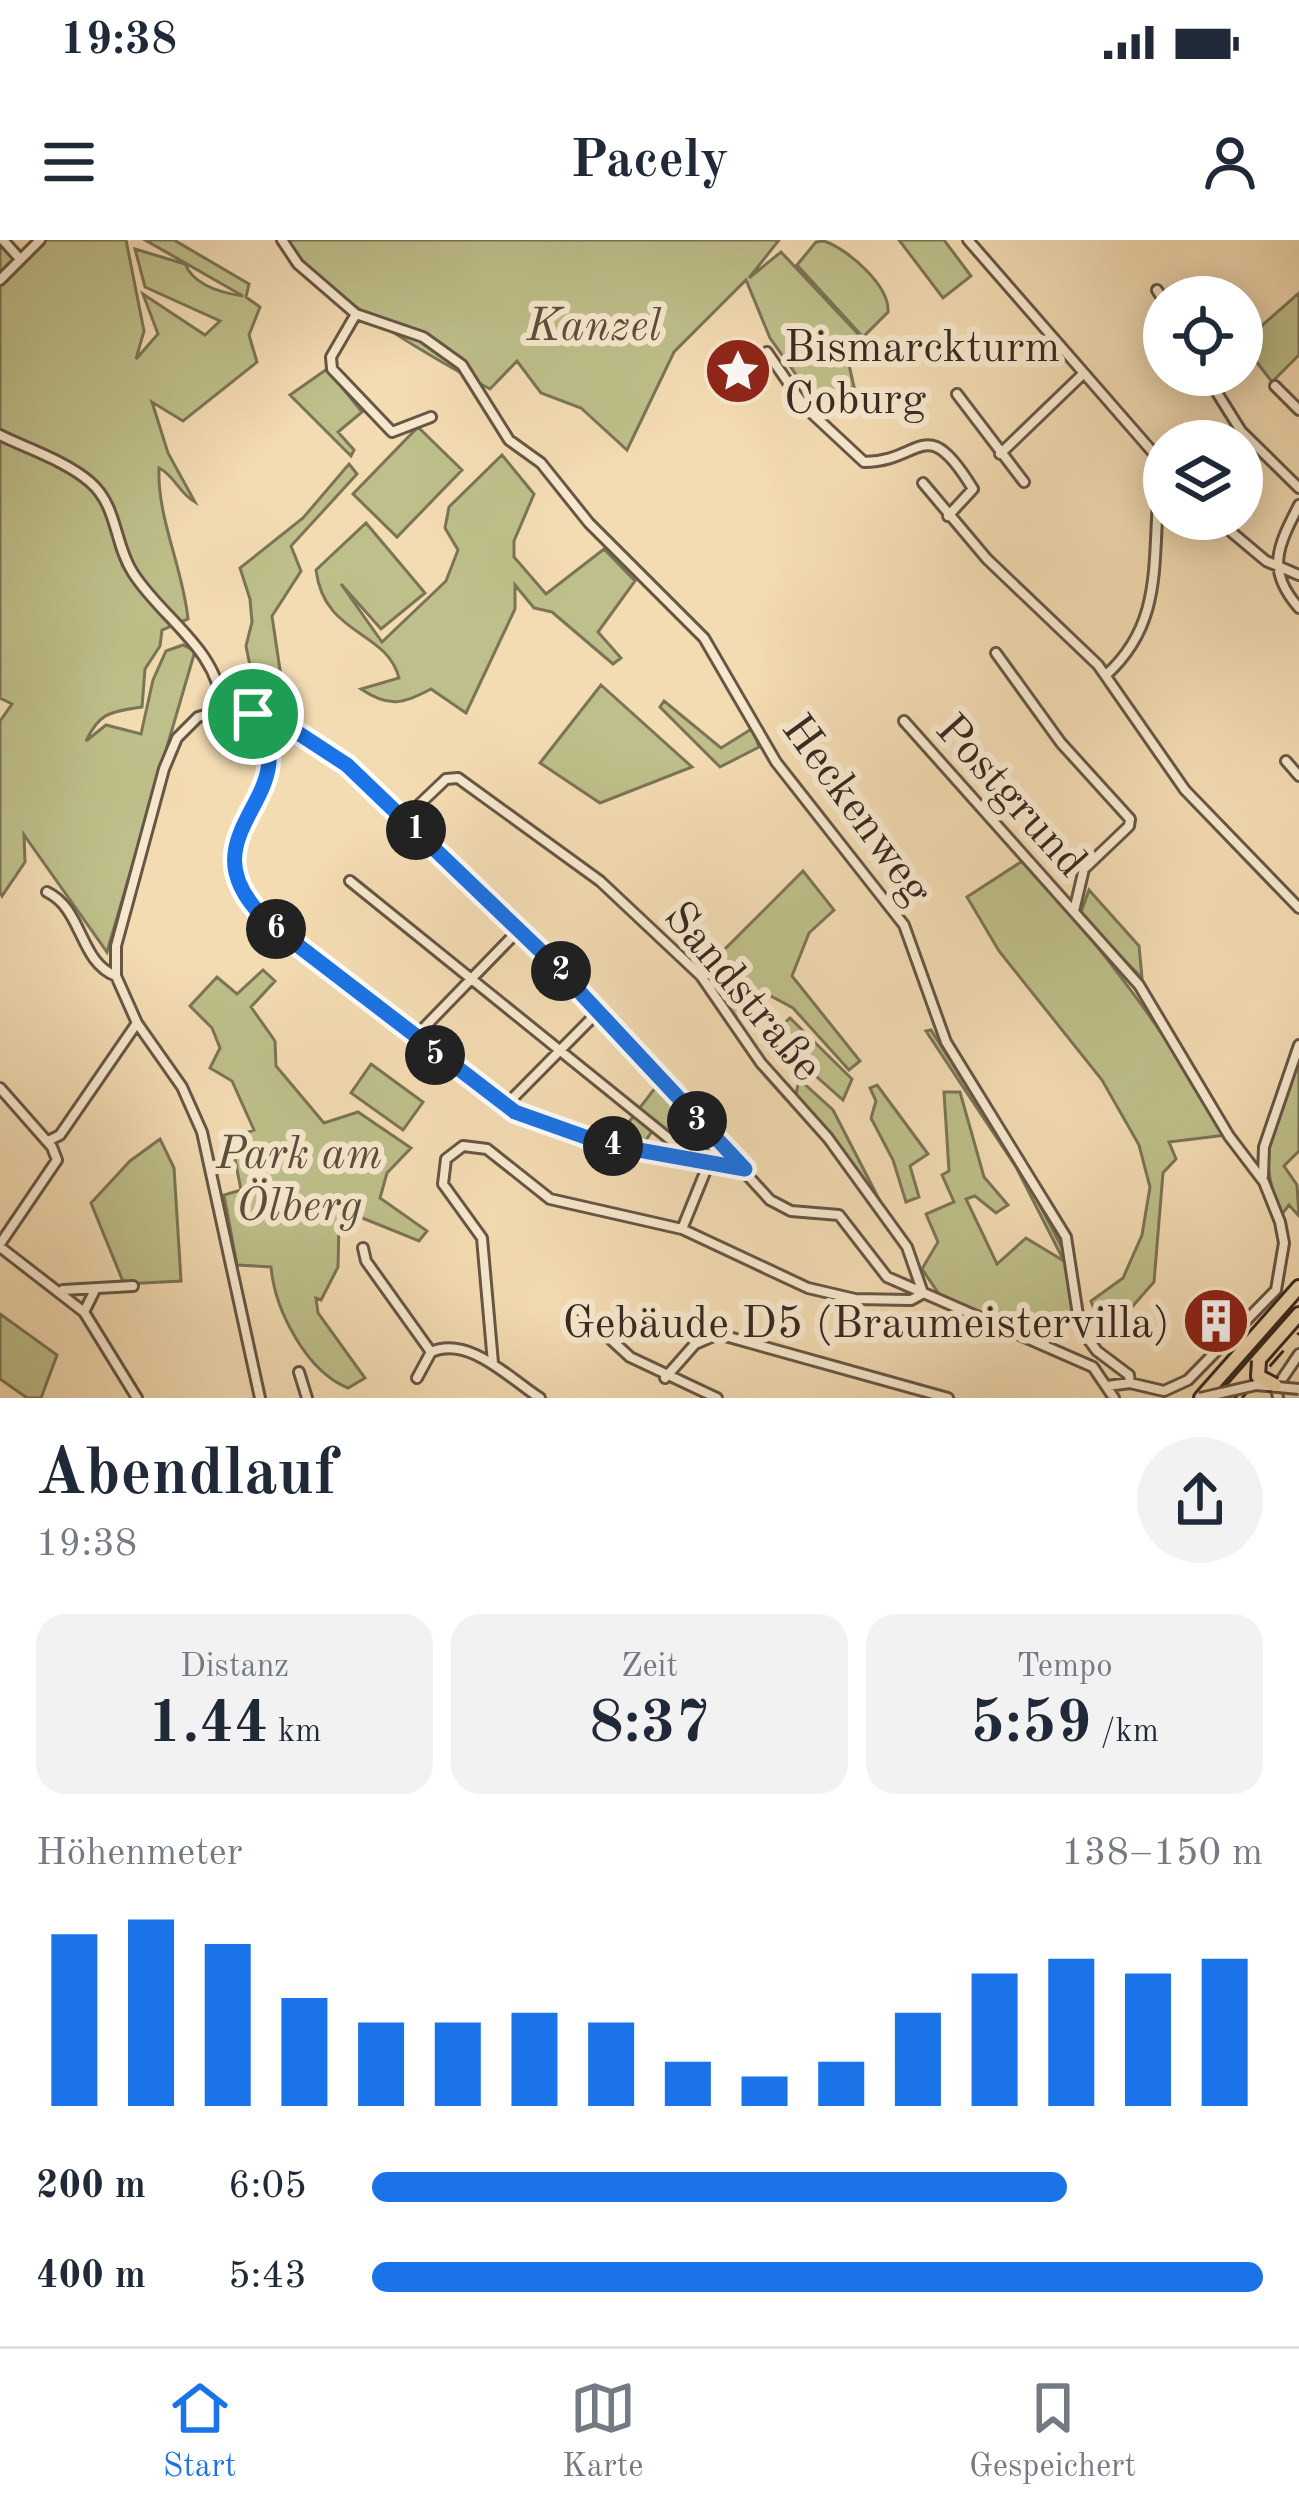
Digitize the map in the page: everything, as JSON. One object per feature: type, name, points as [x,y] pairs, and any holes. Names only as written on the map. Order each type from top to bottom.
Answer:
[{"type":"highway","points":[[1204,1398],[1299,1287]]},
{"type":"highway","points":[[1204,1398],[1299,1296]]},
{"type":"highway","points":[[1228,1394],[1299,1314]]},
{"type":"highway","points":[[1259,1361],[1258,1376],[1276,1392]]},
{"type":"street","points":[[0,280],[40,240]]},
{"type":"street","name":"Heckenweg","points":[[282,240],[298,264],[356,314],[423,337],[462,365],[509,440],[541,463],[590,523],[704,638],[776,762],[904,926],[946,1042],[1066,1238],[1080,1328],[1097,1351],[1129,1375],[1130,1383]]},
{"type":"street","points":[[968,240],[1143,441]]},
{"type":"street","points":[[0,250],[4,241],[20,259]]},
{"type":"street","points":[[356,314],[331,357],[332,369],[392,432],[431,417]]},
{"type":"street","points":[[766,352],[805,407],[864,462],[919,444],[946,453],[974,490],[948,516]]},
{"type":"street","points":[[1000,454],[1084,374]]},
{"type":"street","points":[[1275,386],[1299,410]]},
{"type":"street","points":[[958,394],[1024,482]]},
{"type":"street","points":[[1219,396],[1241,431],[1299,488]]},
{"type":"street","points":[[0,435],[95,486],[114,519],[131,570],[201,652],[219,687],[223,710]]},
{"type":"street","points":[[923,483],[948,516],[1106,674],[1185,790],[1299,908]]},
{"type":"street","points":[[1299,505],[1276,568],[1282,589],[1299,608]]},
{"type":"street","points":[[1106,674],[1135,640],[1150,608],[1157,540]]},
{"type":"street","points":[[1242,540],[1276,568],[1299,575]]},
{"type":"street","name":"Postgrund","points":[[996,652],[1061,743],[1130,819],[1130,826],[1084,869],[1073,911]]},
{"type":"street","points":[[260,1398],[202,1132],[182,1087],[137,1023],[116,976],[116,946],[171,750],[188,725],[223,710],[253,714],[288,728],[347,765],[560,970],[781,1208],[839,1215],[877,1270],[1093,1367],[1110,1398]]},
{"type":"street","points":[[253,714],[268,746],[262,790],[232,858],[237,889],[272,926],[505,1106],[563,1133],[745,1169]]},
{"type":"street","name":"Postgrund","points":[[904,721],[1152,1004],[1229,1136],[1264,1182],[1283,1233],[1281,1270],[1268,1300],[1188,1380],[1164,1391],[1130,1383]]},
{"type":"street","points":[[268,746],[288,728]]},
{"type":"street","points":[[1286,761],[1299,776]]},
{"type":"street","name":"Sandstraße","points":[[404,819],[446,779],[458,778],[621,898],[701,976],[761,1063],[828,1138],[908,1246],[922,1294]]},
{"type":"street","points":[[353,883],[700,1163]]},
{"type":"street","points":[[46,892],[62,900],[98,966],[116,976]]},
{"type":"street","points":[[413,1039],[513,936]]},
{"type":"street","points":[[505,1106],[593,1017]]},
{"type":"street","points":[[47,1142],[60,1135],[137,1023]]},
{"type":"street","points":[[1264,1182],[1264,1147],[1299,1045]]},
{"type":"street","points":[[0,1088],[47,1142],[56,1166],[0,1246],[63,1290],[84,1312],[137,1398]]},
{"type":"street","points":[[494,1363],[482,1238],[443,1184],[442,1167],[458,1148],[487,1149],[550,1199],[682,1229],[808,1288],[855,1299],[911,1300],[922,1294]]},
{"type":"street","points":[[682,1229],[700,1163]]},
{"type":"street","points":[[363,1248],[366,1261],[431,1352]]},
{"type":"street","points":[[63,1290],[134,1286]]},
{"type":"street","points":[[84,1312],[95,1290]]},
{"type":"street","points":[[579,1310],[621,1351],[665,1378],[717,1398]]},
{"type":"street","points":[[665,1378],[695,1344],[718,1334],[948,1398]]},
{"type":"street","points":[[417,1378],[431,1352],[452,1347],[494,1363],[540,1398]]},
{"type":"street","points":[[1276,1392],[1299,1354]]},
{"type":"street","points":[[299,1372],[307,1398]]},
{"type":"street","points":[[1107,1386],[1130,1383]]},
{"type":"street","points":[[1204,1398],[1299,1389]]},
{"type":"green space","points":[[40,240],[126,240],[144,331],[136,359],[158,334],[143,294],[205,335],[220,321],[145,287],[135,249],[185,264],[202,283],[243,296],[145,240],[174,240],[249,284],[246,297],[260,307],[249,335],[257,362],[183,421],[152,402],[168,453],[195,502],[159,468],[162,506],[188,619],[162,630],[160,646],[145,669],[142,707],[108,715],[86,741],[106,725],[141,734],[153,680],[166,651],[183,645],[195,651],[107,952],[24,835],[25,862],[2,896],[0,892],[0,721],[12,704],[0,698],[0,250],[5,241],[20,259]]},
{"type":"green space","name":"Kanzel","points":[[289,240],[779,240],[749,278],[781,252],[862,338],[847,356],[854,387],[812,397],[770,338],[746,280],[674,352],[627,450],[581,408],[541,393],[517,361],[490,389],[411,343],[322,280]]},
{"type":"green space","points":[[899,240],[944,240],[971,276],[943,298]]},
{"type":"green space","points":[[824,241],[866,270],[887,302],[888,312],[863,337],[797,265],[816,242]]},
{"type":"green space","points":[[1299,293],[1299,355],[1272,382],[1263,370],[1263,325]]},
{"type":"green space","points":[[327,369],[362,412],[338,432],[354,450],[351,456],[290,395]]},
{"type":"green space","points":[[418,427],[462,470],[397,537],[353,494]]},
{"type":"green space","points":[[502,455],[534,494],[514,541],[514,557],[546,594],[604,549],[635,581],[598,632],[621,658],[613,664],[552,612],[534,608],[515,585],[515,609],[466,713],[431,689],[396,702],[371,695],[361,689],[399,678],[392,662],[331,608],[316,570],[366,523],[425,593],[381,629],[341,584],[382,642],[446,581],[458,550],[445,528],[449,507]]},
{"type":"green space","points":[[349,464],[357,474],[291,546],[301,571],[272,616],[287,717],[258,705],[246,646],[252,622],[250,599],[240,568],[303,518]]},
{"type":"green space","points":[[601,685],[692,767],[600,803],[540,763]]},
{"type":"green space","points":[[664,701],[721,748],[753,728],[759,747],[720,767],[660,707]]},
{"type":"green space","points":[[1024,860],[1132,992],[1226,1135],[1169,1142],[1176,1159],[1163,1173],[1154,1282],[1125,1315],[1116,1308],[1098,1319],[1091,1301],[1123,1278],[1142,1235],[1150,1187],[1139,1145],[1102,1080],[999,951],[967,897]]},
{"type":"green space","points":[[803,871],[834,910],[809,933],[792,976],[860,1061],[849,1070],[793,1008],[767,994],[735,1018],[701,973]]},
{"type":"green space","points":[[1089,890],[1139,946],[1142,978],[1080,915]]},
{"type":"green space","name":"Park am Ölberg","points":[[263,970],[275,981],[251,1007],[275,1041],[276,1066],[324,1123],[358,1112],[411,1148],[387,1173],[380,1198],[427,1231],[419,1241],[350,1213],[339,1222],[338,1267],[321,1300],[316,1298],[318,1313],[365,1378],[348,1388],[319,1368],[295,1337],[279,1302],[271,1267],[237,1265],[224,1195],[241,1190],[231,1139],[254,1130],[232,1081],[210,1068],[220,1048],[212,1028],[190,1006],[217,977],[237,994]]},
{"type":"green space","points":[[790,1018],[852,1079],[843,1100],[809,1070],[778,1029]]},
{"type":"green space","points":[[931,1030],[1031,1188],[1068,1259],[1073,1323],[1050,1316],[1029,1338],[941,1297],[922,1269],[938,1242],[926,1214],[954,1202],[942,1175],[949,1171],[944,1092],[960,1092],[984,1177],[1008,1205],[996,1213],[975,1196],[966,1199],[997,1264],[1026,1238],[1064,1261],[1016,1167],[926,1031]]},
{"type":"green space","points":[[1299,1049],[1299,1151],[1284,1166],[1297,1185],[1299,1216],[1289,1205],[1282,1214],[1273,1192],[1268,1151]]},
{"type":"green space","points":[[371,1064],[423,1102],[403,1130],[351,1093]]},
{"type":"green space","points":[[799,1079],[833,1110],[881,1203],[796,1095]]},
{"type":"green space","points":[[877,1085],[928,1154],[910,1166],[919,1197],[906,1202],[893,1160],[871,1118],[876,1101],[870,1088]]},
{"type":"green space","points":[[655,1088],[710,1147],[701,1157],[657,1124],[642,1146],[619,1135]]},
{"type":"green space","points":[[160,1139],[174,1168],[181,1281],[124,1284],[91,1203],[130,1161]]},
{"type":"green space","points":[[0,1314],[57,1355],[41,1398],[27,1398],[0,1379]]},
{"type":"railway","points":[[1242,1398],[1299,1333]]},
{"type":"place","name":"Bismarckturm Coburg","points":[[738,371]]},
{"type":"place","name":"Gebäude D5 (Braumeistervilla)","points":[[1216,1321]]},
{"type":"route","points":[[253,714],[298,733],[347,765],[548,958],[745,1169],[734,1171],[605,1144],[548,1128],[515,1112],[413,1039],[270,924],[242,896],[232,875],[238,840],[268,770],[268,746],[253,714]]}]
